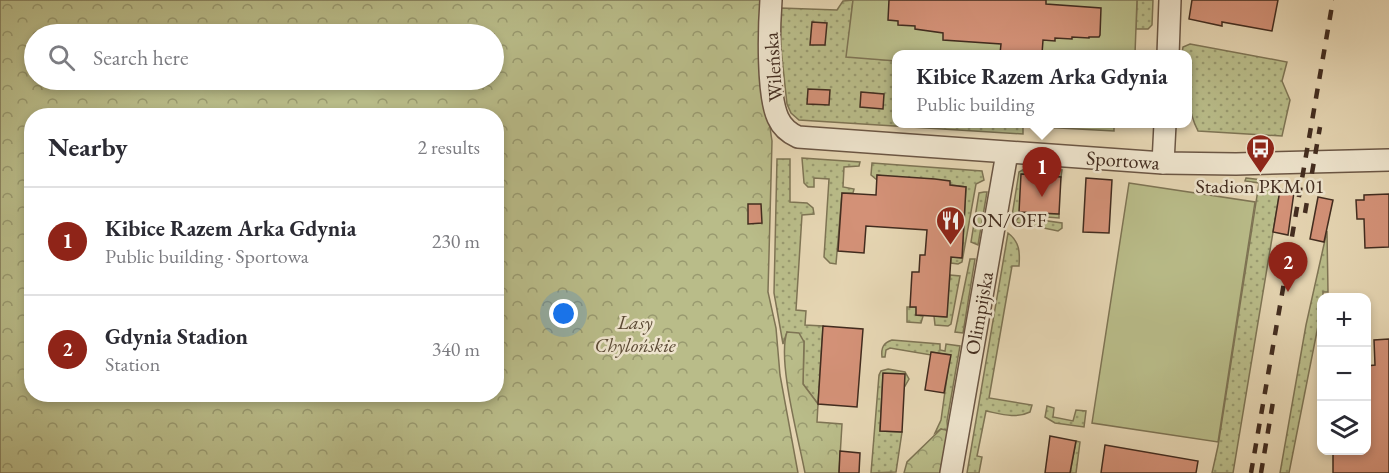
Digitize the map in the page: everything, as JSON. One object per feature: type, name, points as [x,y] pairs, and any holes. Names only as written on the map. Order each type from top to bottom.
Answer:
[{"type":"street","name":"Wileńska","points":[[771,0],[770,39],[774,104],[778,119],[787,131]]},
{"type":"street","points":[[1168,50],[1170,0]]},
{"type":"street","points":[[1163,163],[1165,128]]},
{"type":"street","name":"Sportowa","points":[[787,131],[804,138],[1163,163],[1257,164],[1389,160]]},
{"type":"street","name":"Olimpijska","points":[[951,473],[1007,153]]},
{"type":"green space","name":"Lasy Chylońskie","points":[[0,0],[762,0],[766,101],[772,141],[768,292],[776,328],[780,375],[798,473],[0,473]]},
{"type":"green space","points":[[853,0],[847,56],[892,61],[892,126],[799,120],[791,113],[787,104],[779,30],[781,8],[837,10],[843,1]]},
{"type":"green space","points":[[853,0],[1137,0],[1135,50],[892,50],[892,61],[846,57]]},
{"type":"green space","points":[[1137,0],[1153,0],[1152,25],[1148,29],[1136,29]]},
{"type":"green space","points":[[1190,44],[1287,62],[1282,81],[1290,100],[1282,136],[1198,131],[1192,115],[1192,50],[1183,50],[1183,47]]},
{"type":"green space","points":[[927,128],[1023,128],[1023,134]]},
{"type":"green space","points":[[1059,128],[1114,128],[1114,131]]},
{"type":"green space","points":[[802,158],[860,162],[859,166],[844,167],[843,187],[854,189],[853,193],[842,193],[836,264],[830,263],[824,257],[829,179],[814,178],[814,187],[808,187],[804,183]]},
{"type":"green space","points":[[777,159],[790,159],[790,202],[807,203],[813,208],[814,214],[802,215],[796,310],[806,311],[805,325],[823,326],[818,404],[803,384],[804,341],[787,332],[783,344],[774,293]]},
{"type":"green space","points":[[872,163],[982,171],[984,180],[976,184],[962,262],[951,263],[951,257],[962,258],[966,187],[877,175],[877,180],[871,175]]},
{"type":"green space","points":[[1028,167],[1062,170],[1061,177],[1022,174],[1020,212],[1059,214],[1059,218],[1012,216],[1019,172]]},
{"type":"green space","points":[[1246,178],[1273,181],[1280,190],[1233,473],[1212,473],[1259,183],[1245,181]]},
{"type":"green space","points":[[1129,183],[1255,202],[1218,442],[1092,423]]},
{"type":"green space","points":[[987,192],[978,245],[971,242],[979,193]]},
{"type":"green space","points":[[1019,217],[1062,223],[1062,228],[1058,231],[1015,222]]},
{"type":"green space","points":[[1327,231],[1328,292],[1317,293],[1317,331],[1289,473],[1280,473],[1306,325]]},
{"type":"green space","points":[[1008,233],[1015,240],[1018,248],[1019,266],[1012,266],[989,398],[1032,405],[1030,412],[1019,415],[986,411],[977,456],[982,457],[979,473],[967,473]]},
{"type":"green space","points":[[970,259],[975,259],[963,333],[955,332]]},
{"type":"green space","points":[[950,275],[960,276],[951,324],[948,326],[935,325],[934,316],[946,317]]},
{"type":"green space","points":[[907,307],[917,307],[916,315],[923,316],[921,323],[907,322]]},
{"type":"green space","points":[[787,332],[799,333],[804,342],[803,384],[818,404],[817,422],[842,424],[839,473],[805,473],[787,381],[785,345]]},
{"type":"green space","points":[[892,340],[940,344],[940,350],[945,351],[946,344],[960,346],[947,421],[948,434],[941,429],[935,433],[941,420],[950,355],[932,352],[931,355],[890,348],[886,350],[885,357],[882,357],[883,346]]},
{"type":"green space","points":[[888,369],[905,372],[909,379],[905,386],[883,374],[880,431],[902,432],[896,472],[871,473],[879,375],[881,371]]},
{"type":"green space","points":[[1047,406],[1054,408],[1053,417],[1073,421],[1076,410],[1086,411],[1084,427],[1055,423],[1045,417]]},
{"type":"green space","points":[[941,429],[946,430],[948,434],[940,473],[904,473],[907,462]]},
{"type":"green space","points":[[1076,441],[1080,442],[1076,473],[1070,473]]},
{"type":"building","points":[[889,0],[1046,0],[1046,4],[1101,8],[1099,37],[1043,40],[1042,50],[1000,50],[1001,44],[943,40],[943,33],[915,29],[915,26],[898,25],[898,21],[888,20]]},
{"type":"building","points":[[1192,0],[1278,0],[1272,31],[1222,22],[1222,26],[1189,19]]},
{"type":"building","points":[[812,22],[827,23],[825,45],[810,45]]},
{"type":"building","points":[[808,89],[830,90],[829,105],[807,104]]},
{"type":"building","points":[[861,92],[884,94],[883,109],[860,107]]},
{"type":"building","points":[[1021,174],[1061,177],[1059,214],[1019,212]]},
{"type":"building","points":[[877,175],[950,181],[950,185],[966,187],[962,258],[951,257],[947,317],[916,315],[916,307],[910,307],[912,272],[919,272],[920,255],[925,255],[927,230],[866,226],[864,253],[838,251],[842,193],[876,195]]},
{"type":"building","points":[[1086,178],[1112,180],[1109,233],[1083,232]]},
{"type":"building","points":[[1280,190],[1294,192],[1288,235],[1273,232]]},
{"type":"building","points":[[1389,194],[1389,247],[1365,248],[1364,219],[1357,219],[1356,200],[1364,200],[1364,195]]},
{"type":"building","points":[[1318,197],[1333,200],[1324,242],[1310,239]]},
{"type":"building","points":[[748,204],[761,204],[762,223],[748,224]]},
{"type":"building","points":[[823,326],[863,329],[857,407],[818,404]]},
{"type":"building","points":[[1389,339],[1389,473],[1333,473],[1333,455],[1371,455],[1371,365],[1375,365],[1374,340]]},
{"type":"building","points":[[931,352],[951,355],[944,393],[925,390]]},
{"type":"building","points":[[883,373],[905,374],[902,432],[880,431]]},
{"type":"building","points":[[1050,436],[1076,441],[1070,473],[1045,473]]},
{"type":"building","points":[[1105,445],[1198,461],[1196,473],[1101,473]]},
{"type":"building","points":[[840,451],[860,453],[859,473],[839,473]]},
{"type":"railway","points":[[1251,473],[1333,0]]},
{"type":"railway","points":[[1305,213],[1320,127]]},
{"type":"railway","points":[[1261,473],[1274,396]]},
{"type":"place","name":"Stadion PKM 01","points":[[1260,174]]},
{"type":"place","name":"Kibice Razem Arka Gdynia","points":[[1042,197]]},
{"type":"place","name":"ON/OFF","points":[[951,246]]},
{"type":"place","name":"Gdynia Stadion","points":[[1288,292]]}]
